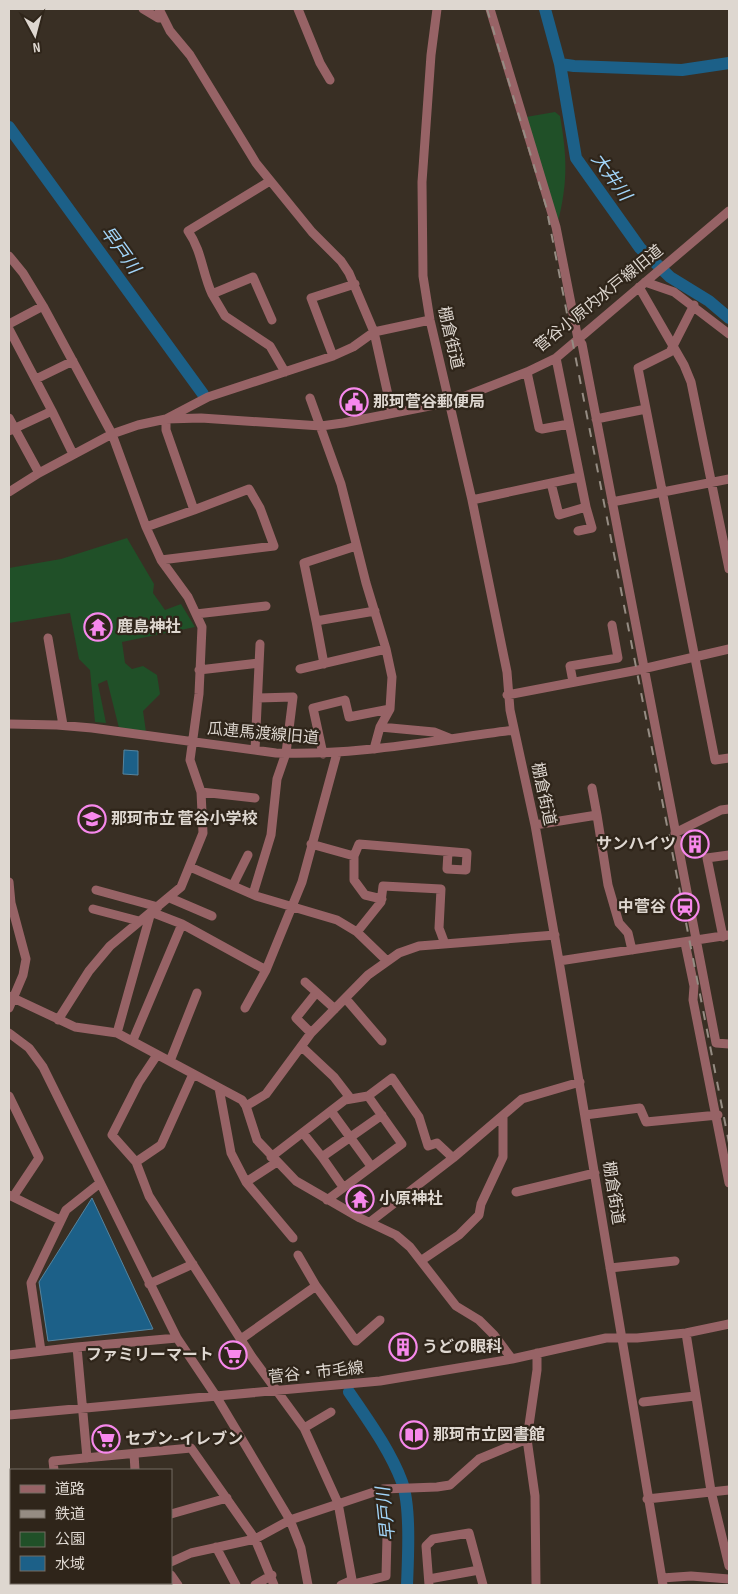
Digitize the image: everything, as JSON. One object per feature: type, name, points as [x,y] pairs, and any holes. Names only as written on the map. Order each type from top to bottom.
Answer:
[{"type":"street","points":[[143,9],[158,18],[163,18]]},
{"type":"street","points":[[160,9],[170,31],[190,55],[246,147],[270,181],[312,232],[340,261],[355,284],[374,332],[392,413]]},
{"type":"street","points":[[298,9],[320,63],[330,80]]},
{"type":"street","name":"棚倉街道","points":[[437,9],[431,55],[422,182],[422,256],[430,320],[472,500],[507,672],[507,695],[535,825],[559,961],[662,1582]]},
{"type":"street","points":[[490,9],[556,227],[578,339],[582,344],[716,1043],[729,1044]]},
{"type":"street","points":[[270,181],[188,231],[196,243],[203,275],[225,316],[270,346],[284,372]]},
{"type":"street","name":"菅谷小原内水戸線旧道","points":[[166,419],[222,418],[320,426],[450,402],[527,372],[556,358],[729,212]]},
{"type":"street","points":[[9,256],[23,273],[43,306],[112,434],[146,528],[161,560],[188,597],[202,627],[199,694],[190,760],[201,792],[203,833],[181,887],[110,946],[89,972],[58,1020]]},
{"type":"street","points":[[212,294],[253,277],[272,320]]},
{"type":"street","points":[[333,356],[311,298],[355,284]]},
{"type":"street","points":[[642,285],[674,292],[694,305],[729,334]]},
{"type":"street","points":[[642,285],[691,382],[726,533],[729,567]]},
{"type":"street","points":[[694,305],[670,352],[638,368],[716,760],[729,758]]},
{"type":"street","points":[[9,324],[43,306]]},
{"type":"street","points":[[9,492],[38,473],[112,434],[166,419],[208,397],[333,356],[353,347],[374,332],[430,320]]},
{"type":"street","points":[[9,329],[74,454]]},
{"type":"street","points":[[556,358],[579,477],[592,528],[578,531]]},
{"type":"street","points":[[36,379],[73,361]]},
{"type":"street","points":[[527,372],[539,428],[569,424]]},
{"type":"street","points":[[310,398],[340,484],[392,677],[390,709],[380,727],[374,749]]},
{"type":"street","points":[[596,419],[646,409]]},
{"type":"street","points":[[12,430],[52,411]]},
{"type":"street","points":[[9,418],[12,430],[38,473]]},
{"type":"street","points":[[166,419],[166,430],[194,510]]},
{"type":"street","points":[[472,500],[579,477]]},
{"type":"street","points":[[612,502],[729,479]]},
{"type":"street","points":[[551,483],[559,515],[586,507]]},
{"type":"street","points":[[146,528],[249,489],[260,508],[274,546],[161,560]]},
{"type":"street","points":[[324,664],[304,563],[356,546]]},
{"type":"street","points":[[196,614],[266,606]]},
{"type":"street","points":[[316,620],[375,611]]},
{"type":"street","points":[[574,682],[570,666],[618,658],[612,625]]},
{"type":"street","points":[[48,638],[63,725]]},
{"type":"street","points":[[255,750],[260,644]]},
{"type":"street","points":[[300,669],[386,649]]},
{"type":"street","points":[[507,695],[644,669],[729,649]]},
{"type":"street","points":[[199,670],[260,664]]},
{"type":"street","points":[[253,894],[271,835],[277,778],[286,753],[293,697],[258,698]]},
{"type":"street","points":[[322,754],[313,708],[345,700],[349,717],[390,709]]},
{"type":"street","name":"瓜連馬渡線旧道","points":[[9,724],[63,725],[255,750],[322,754],[337,754],[514,730]]},
{"type":"street","points":[[380,727],[434,732],[449,738]]},
{"type":"street","points":[[245,1008],[266,970],[302,882],[337,754]]},
{"type":"street","points":[[592,788],[608,885],[619,924],[628,933],[632,950]]},
{"type":"street","points":[[201,792],[255,798]]},
{"type":"street","points":[[675,834],[721,810],[729,809]]},
{"type":"street","points":[[535,825],[597,815]]},
{"type":"street","points":[[311,844],[354,856]]},
{"type":"street","points":[[382,899],[365,895],[354,880],[354,856],[359,844],[448,852]]},
{"type":"street","points":[[233,885],[248,855]]},
{"type":"street","points":[[559,961],[726,936],[707,858],[729,855]]},
{"type":"street","points":[[190,867],[253,894],[337,920],[357,932],[386,960]]},
{"type":"street","points":[[9,882],[11,903],[26,959],[23,975],[12,997],[9,1008]]},
{"type":"street","points":[[357,932],[382,899],[383,886],[441,889],[439,928],[445,944]]},
{"type":"street","points":[[96,890],[154,909],[266,970]]},
{"type":"street","points":[[170,898],[212,916]]},
{"type":"street","points":[[93,909],[139,921]]},
{"type":"street","points":[[117,1033],[154,909]]},
{"type":"street","points":[[133,1040],[182,924]]},
{"type":"street","points":[[246,1106],[266,1094],[311,1033],[368,975],[386,960],[408,949],[554,935]]},
{"type":"street","points":[[685,943],[729,1183]]},
{"type":"street","points":[[305,982],[335,1010]]},
{"type":"street","points":[[170,1061],[197,993]]},
{"type":"street","points":[[311,1033],[296,1018],[316,993]]},
{"type":"street","points":[[12,997],[76,1027],[117,1033],[133,1040],[157,1055],[242,1100],[246,1106],[257,1140],[274,1160],[296,1181],[327,1200],[396,1235],[422,1260],[456,1306],[479,1320],[494,1335],[512,1359]]},
{"type":"street","points":[[346,999],[382,1041]]},
{"type":"street","points":[[9,1033],[29,1048],[43,1066],[177,1338],[216,1396],[290,1520],[301,1548],[308,1585]]},
{"type":"street","points":[[302,1047],[334,1077],[352,1099]]},
{"type":"street","points":[[157,1055],[139,1082],[112,1135],[136,1162],[149,1196],[241,1339],[304,1428],[338,1503],[352,1583]]},
{"type":"street","points":[[136,1162],[161,1145],[193,1074]]},
{"type":"street","points":[[246,1182],[345,1100],[368,1096],[392,1078],[419,1116],[428,1146],[437,1143],[453,1158]]},
{"type":"street","points":[[370,1222],[453,1158],[522,1099],[580,1082]]},
{"type":"street","points":[[219,1088],[231,1153],[246,1182],[293,1238]]},
{"type":"street","points":[[9,1096],[39,1158],[11,1196],[60,1220]]},
{"type":"street","points":[[327,1200],[402,1144],[368,1096]]},
{"type":"street","points":[[585,1115],[640,1108],[646,1122],[718,1115]]},
{"type":"street","points":[[331,1111],[371,1166]]},
{"type":"street","points":[[322,1157],[382,1115]]},
{"type":"street","points":[[422,1260],[459,1235],[479,1215],[481,1204],[503,1158],[502,1117]]},
{"type":"street","points":[[303,1133],[343,1187]]},
{"type":"street","points":[[516,1192],[595,1173]]},
{"type":"street","points":[[41,1351],[31,1283],[66,1210],[100,1183]]},
{"type":"street","points":[[298,1254],[316,1286],[356,1341],[380,1320]]},
{"type":"street","points":[[610,1268],[675,1261]]},
{"type":"street","points":[[149,1284],[193,1264]]},
{"type":"street","points":[[241,1339],[316,1286]]},
{"type":"street","name":"菅谷・市毛線","points":[[9,1415],[380,1382],[512,1359],[606,1338],[622,1336],[637,1338],[686,1333],[729,1324]]},
{"type":"street","points":[[686,1333],[711,1491],[729,1566]]},
{"type":"street","points":[[9,1356],[77,1347],[177,1338]]},
{"type":"street","points":[[77,1347],[87,1458]]},
{"type":"street","points":[[536,1585],[535,1496],[527,1439],[538,1370],[537,1352]]},
{"type":"street","points":[[643,1402],[695,1396]]},
{"type":"street","points":[[304,1428],[331,1412]]},
{"type":"street","points":[[172,1562],[191,1552],[255,1539],[290,1520],[383,1488],[450,1485],[480,1460],[527,1439]]},
{"type":"street","points":[[54,1469],[53,1461],[191,1448],[255,1539],[272,1575],[274,1585]]},
{"type":"street","points":[[134,1454],[135,1469]]},
{"type":"street","points":[[647,1499],[729,1490]]},
{"type":"street","points":[[172,1514],[227,1498]]},
{"type":"street","points":[[479,1570],[429,1582],[426,1546],[433,1539],[469,1534],[479,1570],[483,1585]]},
{"type":"street","points":[[340,1585],[386,1576],[387,1536]]},
{"type":"street","points":[[216,1547],[236,1585]]},
{"type":"street","points":[[255,1585],[272,1575]]},
{"type":"street","points":[[662,1582],[691,1576],[729,1579]]},
{"type":"green space","points":[[555,112],[560,116],[565,156],[564,194],[558,222],[526,117]]},
{"type":"green space","points":[[127,538],[154,584],[153,593],[165,610],[181,604],[195,627],[122,642],[125,663],[132,669],[143,666],[157,675],[160,694],[143,711],[146,732],[119,728],[107,680],[98,684],[106,723],[95,722],[90,670],[79,659],[70,613],[9,623],[9,568],[61,559]]},
{"type":"water","points":[[124,750],[138,751],[138,775],[123,774]]},
{"type":"water","points":[[92,1198],[153,1329],[48,1341],[39,1282]]},
{"type":"waterway","name":"大井川","points":[[545,9],[560,64],[576,158],[640,248],[670,277],[709,301],[729,318]]},
{"type":"waterway","points":[[560,64],[682,70],[729,63]]},
{"type":"waterway","name":"早戸川","points":[[9,127],[203,394]]},
{"type":"waterway","name":"早戸川","points":[[349,1392],[385,1447],[402,1482],[408,1518],[407,1585]]},
{"type":"railway","points":[[487,9],[546,206],[729,1143]]},
{"type":"place","name":"那珂菅谷郵便局","points":[[354,402]]},
{"type":"place","name":"鹿島神社","points":[[98,627]]},
{"type":"place","name":"那珂市立 菅谷小学校","points":[[92,819]]},
{"type":"place","name":"サンハイツ","points":[[695,844]]},
{"type":"place","name":"中菅谷","points":[[685,907]]},
{"type":"place","name":"小原神社","points":[[360,1199]]},
{"type":"place","name":"うどの眼科","points":[[403,1347]]},
{"type":"place","name":"ファミリーマート","points":[[233,1355]]},
{"type":"place","name":"那珂市立図書館","points":[[414,1435]]},
{"type":"place","name":"セブン-イレブン","points":[[106,1439]]}]
